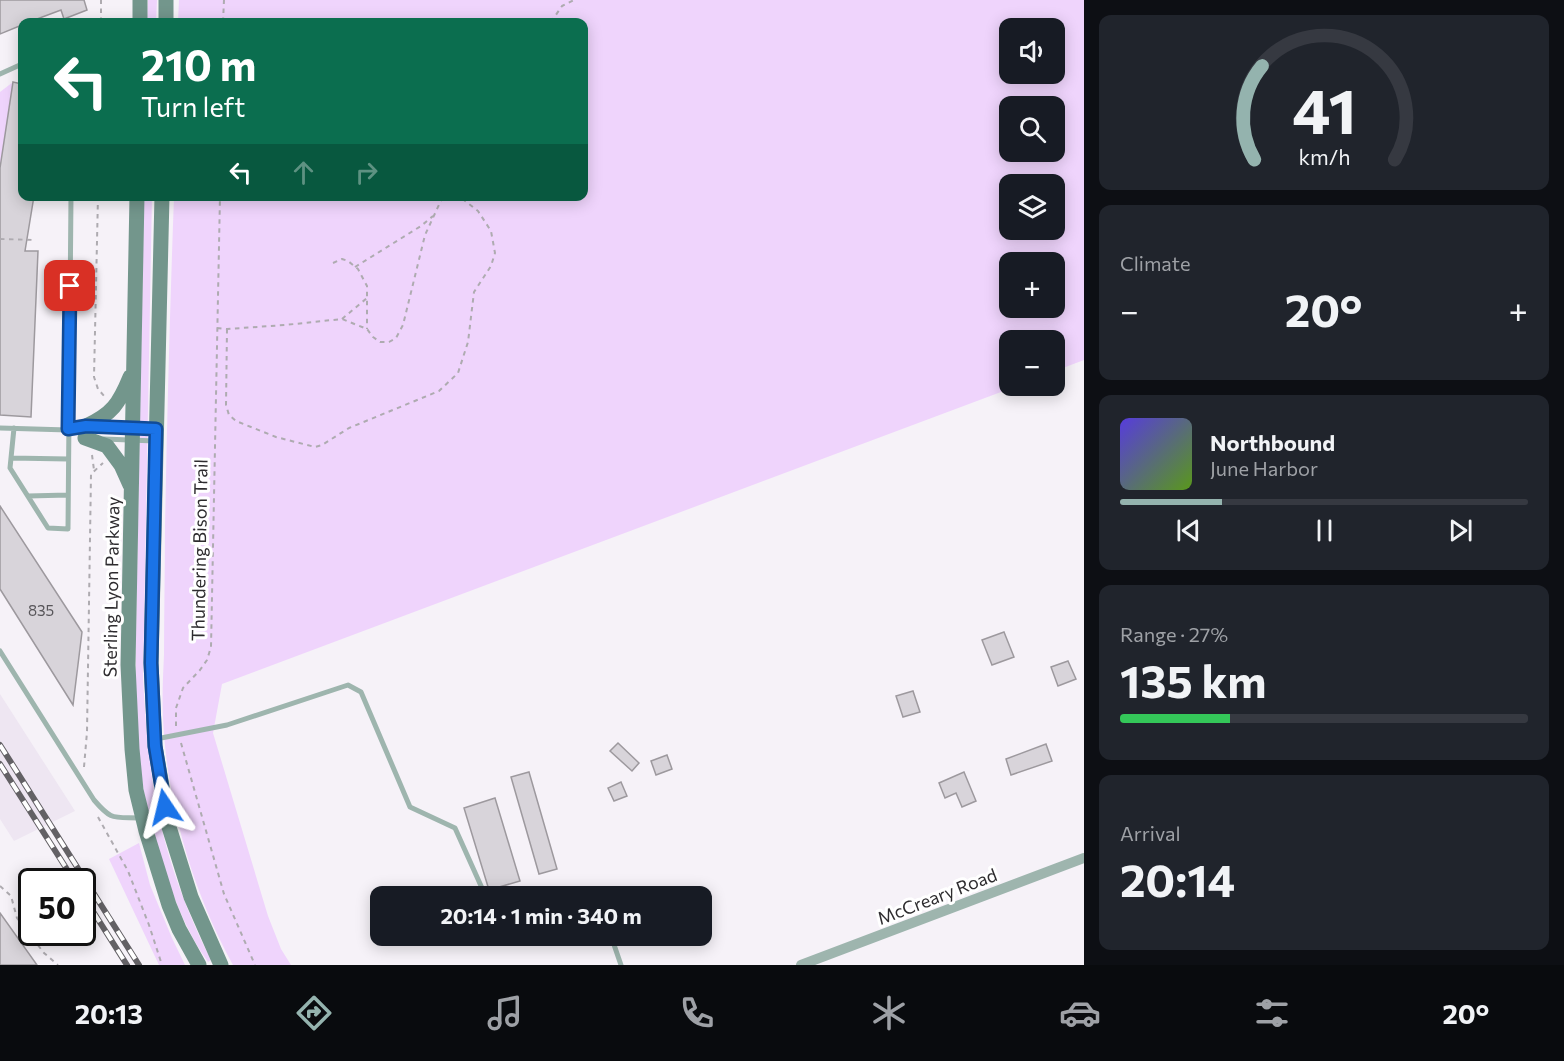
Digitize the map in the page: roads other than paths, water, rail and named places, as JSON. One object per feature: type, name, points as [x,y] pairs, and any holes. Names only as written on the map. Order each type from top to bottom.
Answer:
[{"type":"main road","points":[[166,0],[166,18]]},
{"type":"main road","name":"Sterling Lyon Parkway","points":[[137,201],[128,665],[132,749],[136,790],[169,904],[179,929],[199,965]]},
{"type":"main road","points":[[162,201],[151,663],[154,740],[169,827],[191,897],[221,965]]},
{"type":"main road","points":[[132,489],[114,454],[86,432],[113,409],[122,397],[134,369]]},
{"type":"street","name":"McCreary Road","points":[[801,965],[1084,858]]},
{"type":"lane","points":[[0,74],[18,66]]},
{"type":"lane","points":[[14,429],[10,468],[48,528],[68,529],[71,201]]},
{"type":"lane","points":[[0,428],[68,429],[156,435]]},
{"type":"lane","points":[[68,429],[156,435]]},
{"type":"lane","points":[[11,458],[68,459]]},
{"type":"lane","points":[[28,496],[68,495]]},
{"type":"lane","points":[[0,651],[94,800],[105,813],[111,817],[143,818]]},
{"type":"lane","points":[[154,740],[228,725],[348,685],[361,692],[410,807],[455,828],[481,886]]},
{"type":"lane","points":[[614,946],[621,965]]},
{"type":"railway","points":[[0,745],[139,965]]},
{"type":"railway","points":[[0,764],[66,868]]},
{"type":"railway","points":[[96,916],[127,965]]}]
